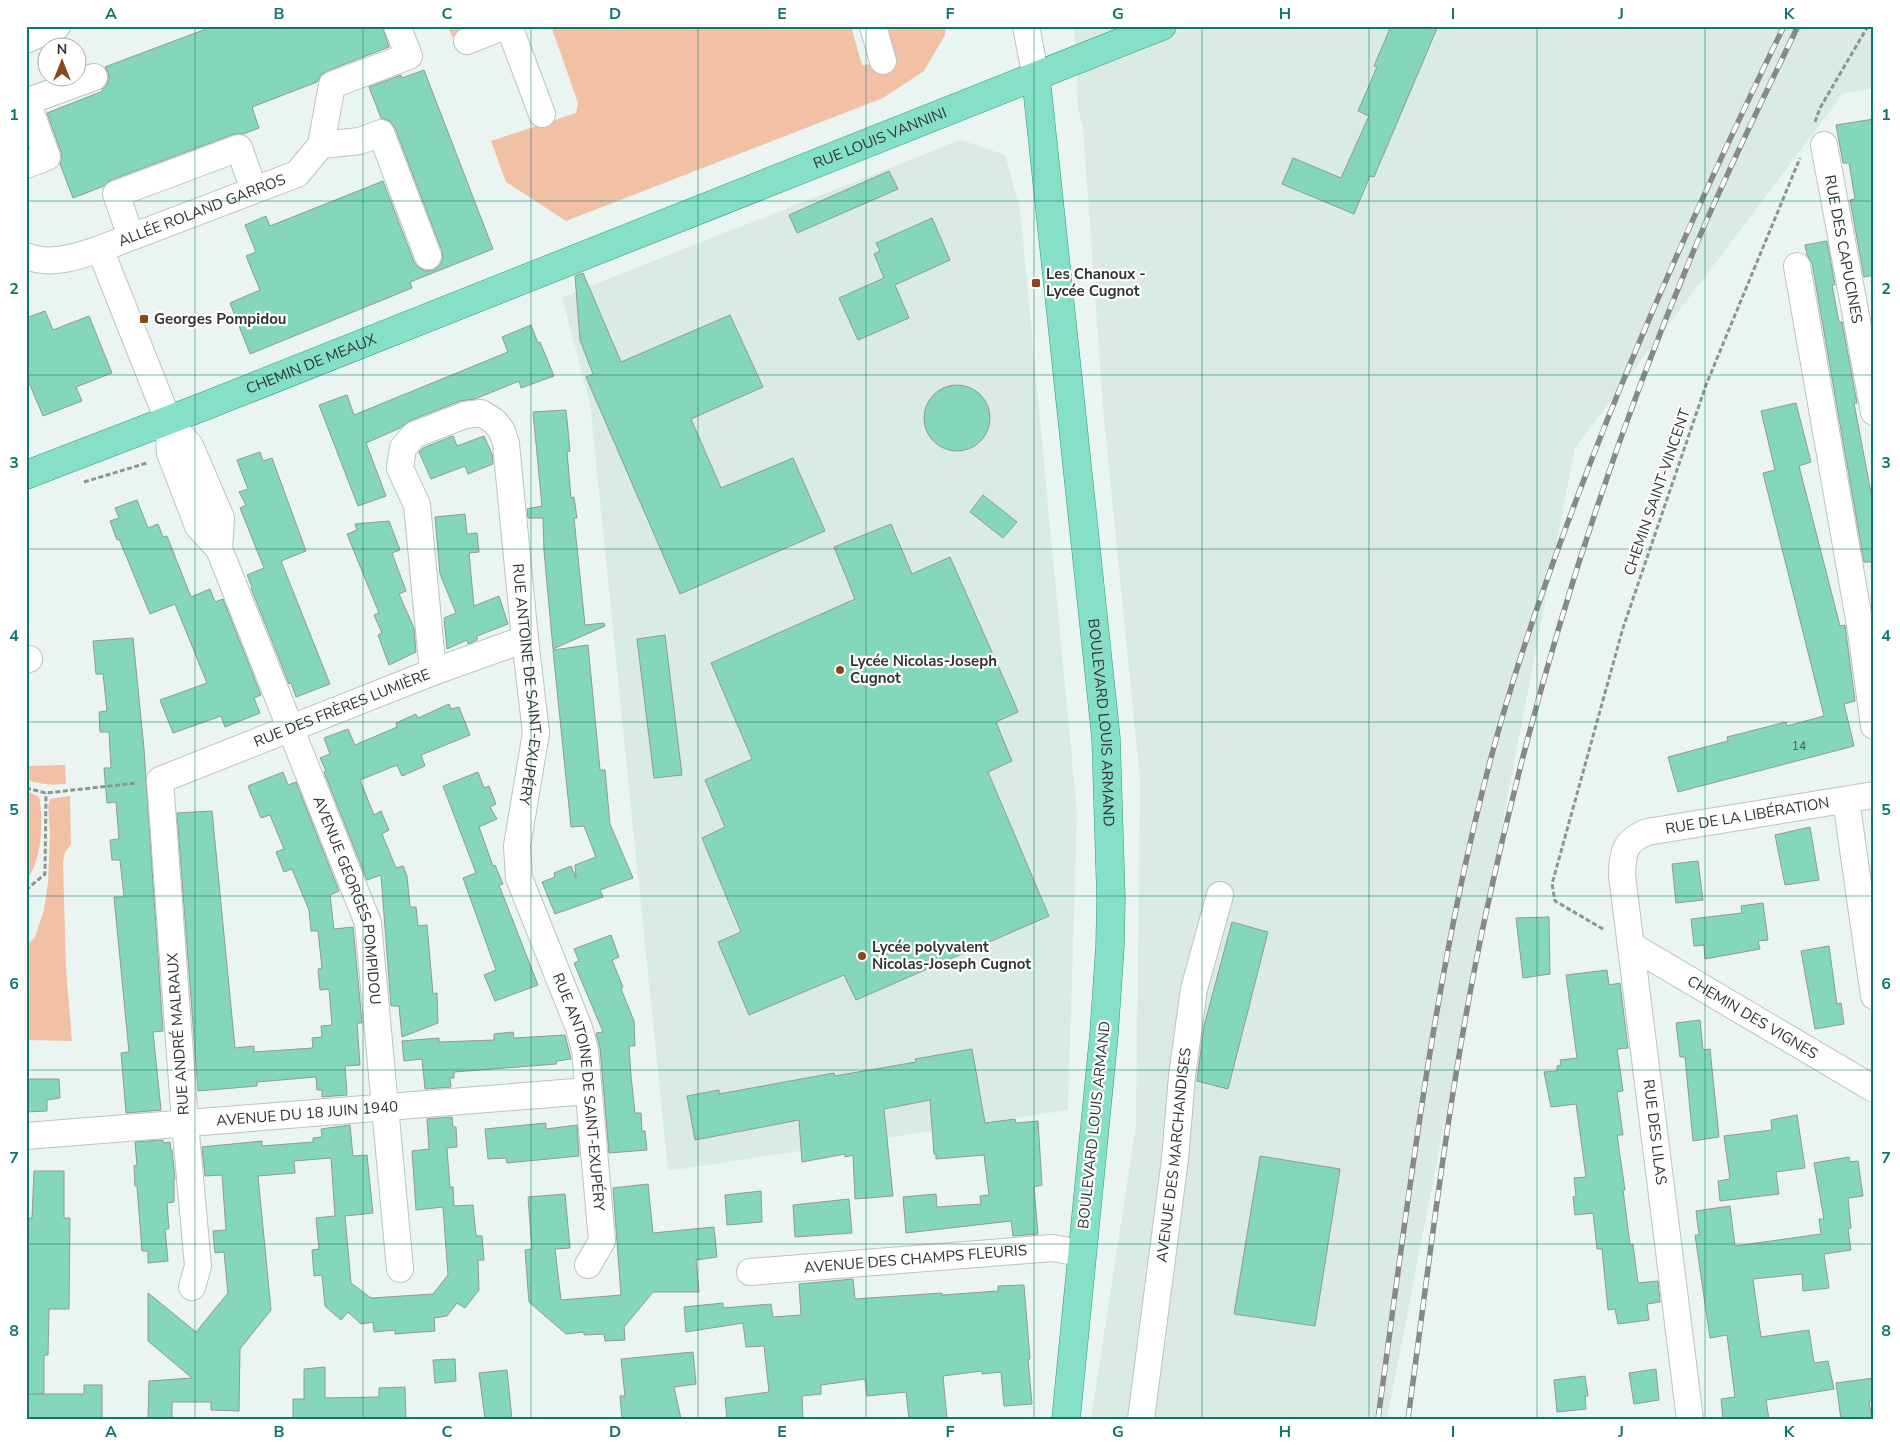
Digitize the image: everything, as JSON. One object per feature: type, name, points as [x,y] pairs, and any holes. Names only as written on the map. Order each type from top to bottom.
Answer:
[{"type":"main road","name":"RUE LOUIS VANNINI","points":[[596,252],[1036,78],[1162,26]]},
{"type":"main road","name":"BOULEVARD LOUIS ARMAND","points":[[1036,78],[1081,492],[1106,747],[1111,899],[1104,1034],[1066,1419]]},
{"type":"main road","name":"CHEMIN DE MEAUX","points":[[26,475],[596,252]]},
{"type":"street","points":[[26,40],[57,26]]},
{"type":"street","points":[[398,26],[409,56],[332,85],[321,145],[360,140],[380,133],[428,256]]},
{"type":"street","points":[[467,41],[507,26],[542,114]]},
{"type":"street","points":[[873,26],[883,61]]},
{"type":"street","name":"BOULEVARD LOUIS ARMAND","points":[[1026,26],[1036,78]]},
{"type":"street","points":[[26,165],[47,157],[26,102],[94,77]]},
{"type":"street","name":"RUE DES CAPUCINES","points":[[1813,142],[1874,412]]},
{"type":"street","name":"ALLÉE ROLAND GARROS","points":[[26,256],[38,261],[72,259],[100,249],[297,174],[321,145]]},
{"type":"street","points":[[131,237],[116,194],[239,148],[254,190]]},
{"type":"street","points":[[100,249],[168,420]]},
{"type":"street","points":[[1797,266],[1861,631],[1874,726]]},
{"type":"street","name":"RUE ANTOINE DE SAINT-EXUPÉRY","points":[[433,672],[417,505],[400,468],[403,448],[414,435],[465,415],[481,413],[494,421],[502,431],[506,444],[536,733],[518,836],[520,878],[579,1028],[585,1050],[602,1241],[588,1265]]},
{"type":"street","name":"AVENUE GEORGES POMPIDOU","points":[[168,420],[170,453],[198,526],[219,549],[368,923],[400,1269]]},
{"type":"street","name":"AVENUE GEORGES POMPIDOU","points":[[168,420],[190,446],[221,518],[219,549]]},
{"type":"street","name":"RUE DES FRÈRES LUMIÈRE","points":[[160,780],[433,672],[525,639]]},
{"type":"street","name":"RUE ANDRÉ MALRAUX","points":[[160,780],[185,1123],[198,1266],[192,1287]]},
{"type":"street","name":"RUE DE LA LIBÉRATION","points":[[1626,846],[1635,838],[1647,832],[1874,795]]},
{"type":"street","points":[[1846,800],[1874,996]]},
{"type":"street","name":"RUE DES LILAS","points":[[1626,846],[1622,860],[1622,874],[1690,1419]]},
{"type":"street","name":"AVENUE DES MARCHANDISES","points":[[1141,1419],[1175,1159],[1182,1076],[1194,989],[1220,895]]},
{"type":"street","name":"CHEMIN DES VIGNES","points":[[1632,946],[1874,1088]]},
{"type":"street","name":"AVENUE DU 18 JUIN 1940","points":[[26,1136],[588,1091]]},
{"type":"street","name":"AVENUE DES CHAMPS FLEURIS","points":[[750,1272],[1052,1248],[1081,1253]]},
{"type":"path","name":"CHEMIN SAINT-VINCENT","points":[[1632,946],[1555,901],[1552,884],[1623,628],[1706,384],[1813,142],[1820,108],[1868,26]]},
{"type":"path","points":[[75,485],[139,466],[170,453]]},
{"type":"path","points":[[26,788],[46,793],[160,780]]},
{"type":"path","points":[[26,890],[45,874],[46,793]]},
{"type":"shaded area","points":[[448,26],[482,26],[452,37]]},
{"type":"shaded area","points":[[551,26],[859,26],[852,30],[862,65],[876,64],[878,26],[946,26],[945,35],[924,71],[883,98],[566,221],[506,182],[491,141],[576,113],[578,103]]},
{"type":"shaded area","points":[[1074,26],[1874,26],[1874,88],[1844,93],[1575,448],[1387,1419],[1091,1419],[1136,1125],[1140,780],[1103,407],[1083,128],[1078,109]]},
{"type":"shaded area","name":"Lycée Nicolas-Joseph Cugnot","points":[[961,140],[1005,155],[1020,208],[1077,813],[1068,1110],[668,1171],[590,404],[562,297]]},
{"type":"shaded area","points":[[65,765],[66,784],[46,784],[26,779],[26,766]]},
{"type":"shaded area","points":[[26,791],[39,797],[41,829],[35,863],[26,882]]},
{"type":"shaded area","points":[[70,796],[71,844],[65,852],[63,862],[66,969],[72,1041],[26,1040],[26,946],[35,937],[44,910],[48,882],[50,832],[48,807],[50,799]]},
{"type":"building","points":[[214,26],[382,26],[389,47],[327,71],[321,75],[317,82],[252,107],[259,128],[243,134],[234,134],[111,180],[104,186],[73,198],[60,164],[62,159],[61,152],[47,113],[103,91],[102,89],[106,86],[109,79],[105,67]]},
{"type":"building","points":[[1391,26],[1438,26],[1374,177],[1370,176],[1354,214],[1282,184],[1293,158],[1341,178],[1369,116],[1358,111],[1377,67],[1374,66]]},
{"type":"building","points":[[424,70],[493,249],[410,282],[412,288],[250,354],[230,303],[260,290],[246,256],[256,252],[245,225],[266,216],[270,226],[383,181],[414,262],[419,268],[426,271],[434,270],[440,265],[443,258],[442,251],[395,128],[390,121],[381,118],[369,87],[401,75],[402,78]]},
{"type":"building","points":[[1874,119],[1874,275],[1864,277],[1850,200],[1855,199],[1849,163],[1843,163],[1836,125]]},
{"type":"building","points":[[889,171],[898,189],[797,233],[789,215]]},
{"type":"building","points":[[932,218],[950,260],[895,285],[909,318],[858,340],[839,298],[884,278],[874,254],[880,251],[876,243]]},
{"type":"building","points":[[1827,241],[1835,285],[1832,285],[1839,322],[1842,322],[1857,403],[1854,403],[1874,509],[1874,562],[1864,562],[1812,263],[1807,255],[1805,245]]},
{"type":"building","points":[[583,273],[621,362],[730,315],[763,387],[691,419],[721,488],[793,458],[825,531],[680,594],[586,377],[593,374],[580,340],[575,276]]},
{"type":"building","points":[[45,311],[53,330],[89,316],[112,373],[76,387],[82,401],[43,416],[26,376],[26,318]]},
{"type":"building","points":[[531,325],[554,376],[521,388],[519,381],[475,399],[460,401],[409,421],[400,428],[366,443],[386,496],[358,506],[319,405],[347,395],[354,415],[508,352],[502,337]]},
{"type":"building","points":[[951,385],[963,385],[975,390],[985,400],[990,412],[988,431],[975,446],[963,451],[951,451],[939,446],[929,436],[924,424],[924,412],[929,400],[939,390]]},
{"type":"building","points":[[1796,403],[1811,462],[1799,466],[1840,626],[1845,625],[1855,701],[1844,704],[1854,746],[1678,792],[1668,757],[1728,741],[1727,737],[1786,722],[1787,726],[1824,716],[1763,473],[1775,470],[1761,411]]},
{"type":"building","points":[[566,410],[570,451],[567,452],[571,498],[574,497],[577,518],[574,518],[585,625],[604,623],[605,626],[553,649],[544,551],[543,518],[528,518],[527,509],[542,506],[533,412]]},
{"type":"building","points":[[453,436],[457,446],[484,436],[492,454],[493,464],[468,474],[465,466],[431,479],[419,452],[423,448]]},
{"type":"building","points":[[260,452],[263,461],[272,458],[306,551],[281,561],[330,684],[296,697],[291,683],[289,684],[247,575],[264,568],[240,508],[246,505],[239,492],[248,489],[237,460]]},
{"type":"building","points":[[983,495],[1017,522],[1003,538],[970,512]]},
{"type":"building","points":[[137,500],[148,528],[158,524],[163,537],[167,536],[191,597],[210,589],[215,602],[223,599],[261,695],[254,698],[260,713],[225,727],[221,716],[173,733],[160,700],[207,683],[175,604],[150,614],[119,539],[117,540],[110,521],[119,518],[115,508]]},
{"type":"building","points":[[465,514],[467,534],[477,533],[479,552],[469,553],[474,606],[499,596],[508,624],[477,636],[477,640],[468,644],[467,640],[447,649],[444,618],[456,613],[440,574],[435,517]]},
{"type":"building","points":[[389,521],[400,550],[392,553],[406,591],[399,594],[414,628],[416,652],[389,665],[378,635],[382,633],[374,615],[379,613],[347,534],[357,530],[355,524]]},
{"type":"building","points":[[891,524],[912,574],[950,557],[1014,702],[1018,712],[996,722],[1012,761],[988,772],[1049,916],[856,1000],[844,975],[749,1015],[718,942],[741,932],[702,838],[725,827],[705,780],[752,759],[711,663],[855,599],[834,547]]},
{"type":"building","points":[[665,635],[682,775],[654,778],[637,639]]},
{"type":"building","points":[[133,638],[144,749],[163,1031],[153,1032],[161,1110],[126,1113],[121,1053],[129,1052],[114,897],[124,897],[120,860],[112,860],[110,840],[119,839],[116,802],[107,803],[104,768],[111,768],[109,732],[100,732],[99,712],[107,711],[103,674],[96,674],[93,641]]},
{"type":"building","points":[[588,645],[600,770],[605,770],[610,824],[633,878],[600,890],[603,897],[555,914],[542,882],[555,877],[554,873],[571,866],[576,878],[575,865],[596,857],[584,826],[571,827],[553,650]]},
{"type":"building","points":[[449,704],[451,709],[459,707],[470,735],[421,755],[425,766],[402,776],[397,765],[360,780],[374,815],[381,811],[389,830],[382,834],[396,868],[403,866],[407,876],[410,907],[416,907],[418,926],[427,925],[433,994],[437,993],[438,1023],[402,1037],[399,1006],[391,1006],[381,875],[367,880],[320,758],[330,754],[324,738],[348,729],[355,745],[397,727],[396,723],[416,714],[418,718]]},
{"type":"building","points":[[283,772],[288,785],[296,782],[339,891],[330,895],[334,929],[353,927],[362,1023],[357,1023],[360,1065],[345,1066],[347,1095],[322,1097],[322,1090],[317,1090],[316,1077],[257,1082],[257,1086],[198,1091],[177,813],[212,811],[235,1048],[254,1046],[254,1052],[313,1048],[312,1038],[322,1037],[321,1026],[332,1025],[329,989],[320,990],[318,969],[322,968],[318,931],[311,931],[309,910],[292,869],[284,872],[276,852],[284,849],[270,815],[261,818],[248,786]]},
{"type":"building","points":[[478,772],[484,788],[489,786],[496,804],[490,807],[497,819],[479,827],[493,866],[495,865],[503,884],[499,885],[538,985],[495,1001],[484,975],[496,970],[463,878],[476,873],[443,786]]},
{"type":"building","points":[[1810,827],[1819,880],[1785,885],[1775,835]]},
{"type":"building","points":[[1698,861],[1703,900],[1676,903],[1672,864]]},
{"type":"building","points":[[1763,903],[1768,940],[1758,941],[1760,949],[1705,959],[1704,945],[1694,946],[1691,919],[1742,913],[1741,906]]},
{"type":"building","points":[[1549,917],[1550,974],[1523,978],[1516,918]]},
{"type":"building","points":[[1232,922],[1268,932],[1228,1089],[1197,1081],[1204,1026]]},
{"type":"building","points":[[611,935],[619,957],[612,960],[634,1021],[635,1046],[629,1046],[631,1076],[635,1113],[641,1113],[642,1131],[645,1131],[647,1150],[609,1153],[600,1048],[596,1033],[603,1032],[574,963],[579,961],[574,949]]},
{"type":"building","points":[[1829,946],[1837,1004],[1841,1003],[1844,1024],[1815,1029],[1801,951]]},
{"type":"building","points":[[1607,970],[1609,985],[1620,983],[1628,1048],[1617,1049],[1623,1091],[1617,1092],[1623,1135],[1617,1135],[1630,1245],[1633,1244],[1638,1283],[1658,1281],[1660,1302],[1647,1304],[1649,1320],[1618,1324],[1615,1309],[1608,1310],[1602,1249],[1597,1249],[1593,1213],[1575,1215],[1573,1197],[1576,1196],[1574,1178],[1586,1177],[1576,1104],[1551,1107],[1544,1072],[1557,1071],[1557,1066],[1561,1065],[1560,1060],[1577,1058],[1566,975]]},
{"type":"building","points":[[1700,1020],[1703,1050],[1710,1049],[1719,1137],[1693,1141],[1685,1057],[1680,1057],[1676,1023]]},
{"type":"building","points":[[513,1032],[514,1038],[565,1035],[571,1059],[557,1061],[556,1064],[454,1072],[454,1078],[450,1078],[451,1087],[425,1089],[422,1059],[404,1061],[402,1041],[439,1038],[439,1042],[494,1040],[494,1034]]},
{"type":"building","points":[[972,1049],[985,1123],[1015,1119],[1016,1123],[1038,1121],[1042,1185],[1034,1187],[1038,1234],[1013,1236],[1011,1221],[906,1233],[903,1197],[936,1194],[937,1207],[981,1204],[980,1196],[989,1195],[984,1155],[936,1159],[930,1100],[884,1109],[893,1196],[855,1199],[853,1155],[845,1157],[845,1154],[802,1162],[799,1120],[695,1140],[687,1096],[719,1090],[719,1094],[834,1073],[835,1076],[916,1062],[915,1059]]},
{"type":"building","points":[[26,1079],[59,1079],[60,1098],[47,1100],[47,1111],[26,1112]]},
{"type":"building","points":[[1797,1115],[1805,1168],[1776,1172],[1779,1194],[1720,1201],[1718,1181],[1730,1179],[1724,1136],[1772,1130],[1771,1120]]},
{"type":"building","points":[[452,1117],[453,1127],[456,1127],[457,1147],[447,1148],[450,1187],[453,1187],[454,1206],[473,1205],[476,1236],[482,1236],[484,1260],[478,1260],[479,1290],[465,1308],[457,1303],[447,1316],[434,1318],[435,1331],[395,1334],[395,1330],[374,1332],[373,1322],[361,1324],[348,1312],[341,1320],[325,1306],[322,1275],[314,1276],[312,1250],[319,1249],[316,1218],[335,1216],[331,1158],[294,1161],[295,1173],[258,1176],[271,1310],[240,1349],[239,1411],[211,1410],[211,1402],[172,1402],[172,1419],[148,1419],[149,1381],[192,1378],[148,1341],[148,1293],[196,1332],[228,1293],[224,1252],[215,1253],[213,1231],[226,1230],[222,1175],[205,1176],[202,1147],[262,1141],[262,1146],[313,1142],[313,1138],[322,1137],[321,1129],[350,1125],[353,1156],[367,1155],[373,1213],[345,1216],[351,1283],[371,1298],[433,1294],[448,1275],[443,1207],[416,1210],[412,1151],[429,1149],[427,1119]]},
{"type":"building","points":[[546,1123],[546,1129],[577,1125],[579,1156],[507,1163],[506,1158],[488,1159],[485,1129]]},
{"type":"building","points":[[163,1140],[163,1143],[170,1142],[175,1179],[174,1202],[167,1203],[169,1229],[165,1229],[168,1261],[148,1263],[148,1251],[142,1251],[137,1186],[135,1186],[134,1166],[137,1165],[135,1142]]},
{"type":"building","points":[[1260,1156],[1340,1169],[1315,1326],[1234,1314]]},
{"type":"building","points":[[1849,1157],[1850,1162],[1858,1161],[1863,1196],[1848,1198],[1851,1228],[1848,1229],[1851,1250],[1824,1254],[1829,1288],[1803,1291],[1802,1274],[1753,1279],[1761,1337],[1809,1330],[1814,1363],[1828,1361],[1834,1389],[1766,1400],[1769,1419],[1723,1419],[1721,1399],[1735,1397],[1727,1335],[1710,1338],[1695,1235],[1699,1235],[1696,1211],[1730,1206],[1735,1246],[1821,1234],[1819,1219],[1824,1219],[1814,1163]]},
{"type":"building","points":[[34,1171],[64,1171],[64,1218],[70,1218],[69,1309],[49,1309],[48,1355],[44,1355],[44,1394],[26,1394],[26,1218],[32,1218]]},
{"type":"building","points":[[648,1184],[653,1233],[714,1227],[717,1257],[696,1260],[699,1292],[653,1292],[624,1327],[625,1340],[605,1341],[604,1334],[584,1335],[584,1332],[566,1334],[529,1302],[525,1250],[532,1249],[528,1197],[565,1194],[570,1248],[555,1249],[561,1300],[621,1295],[613,1188]]},
{"type":"building","points":[[761,1191],[762,1222],[727,1225],[725,1195]]},
{"type":"building","points":[[849,1199],[852,1233],[795,1237],[793,1205]]},
{"type":"building","points":[[853,1279],[855,1299],[998,1291],[998,1286],[1024,1285],[1032,1404],[1004,1406],[1001,1372],[982,1374],[982,1371],[943,1376],[947,1419],[909,1419],[906,1392],[867,1396],[865,1379],[821,1385],[821,1394],[802,1396],[803,1419],[727,1419],[725,1398],[769,1392],[764,1346],[746,1347],[743,1323],[686,1332],[684,1307],[723,1303],[723,1308],[771,1304],[773,1317],[801,1315],[799,1284]]},
{"type":"building","points":[[693,1352],[696,1384],[674,1387],[681,1419],[622,1419],[620,1396],[625,1396],[621,1359]]},
{"type":"building","points":[[455,1359],[456,1381],[435,1383],[433,1360]]},
{"type":"building","points":[[325,1367],[325,1398],[379,1397],[379,1388],[405,1387],[406,1419],[293,1419],[293,1399],[304,1399],[304,1369]]},
{"type":"building","points":[[1656,1369],[1659,1400],[1634,1404],[1629,1373]]},
{"type":"building","points":[[507,1370],[512,1419],[485,1419],[479,1373]]},
{"type":"building","points":[[1585,1376],[1588,1396],[1585,1396],[1586,1409],[1557,1412],[1554,1380]]},
{"type":"building","points":[[1874,1378],[1874,1401],[1869,1402],[1872,1419],[1841,1419],[1836,1383]]},
{"type":"building","points":[[84,1385],[102,1385],[102,1419],[26,1419],[26,1394],[84,1394]]},
{"type":"railway","points":[[1378,1419],[1412,1168],[1439,1001],[1472,836],[1502,718],[1524,646],[1549,575],[1610,413],[1681,246],[1784,26]]},
{"type":"railway","points":[[1408,1419],[1442,1165],[1473,976],[1506,826],[1552,653],[1606,482],[1668,314],[1725,179],[1798,26]]},
{"type":"place","name":"Les Chanoux - Lycée Cugnot","points":[[1036,283]]},
{"type":"place","name":"Georges Pompidou","points":[[144,319]]},
{"type":"place","name":"Lycée Nicolas-Joseph Cugnot","points":[[840,670]]},
{"type":"place","name":"Lycée polyvalent Nicolas-Joseph Cugnot","points":[[862,956]]}]
